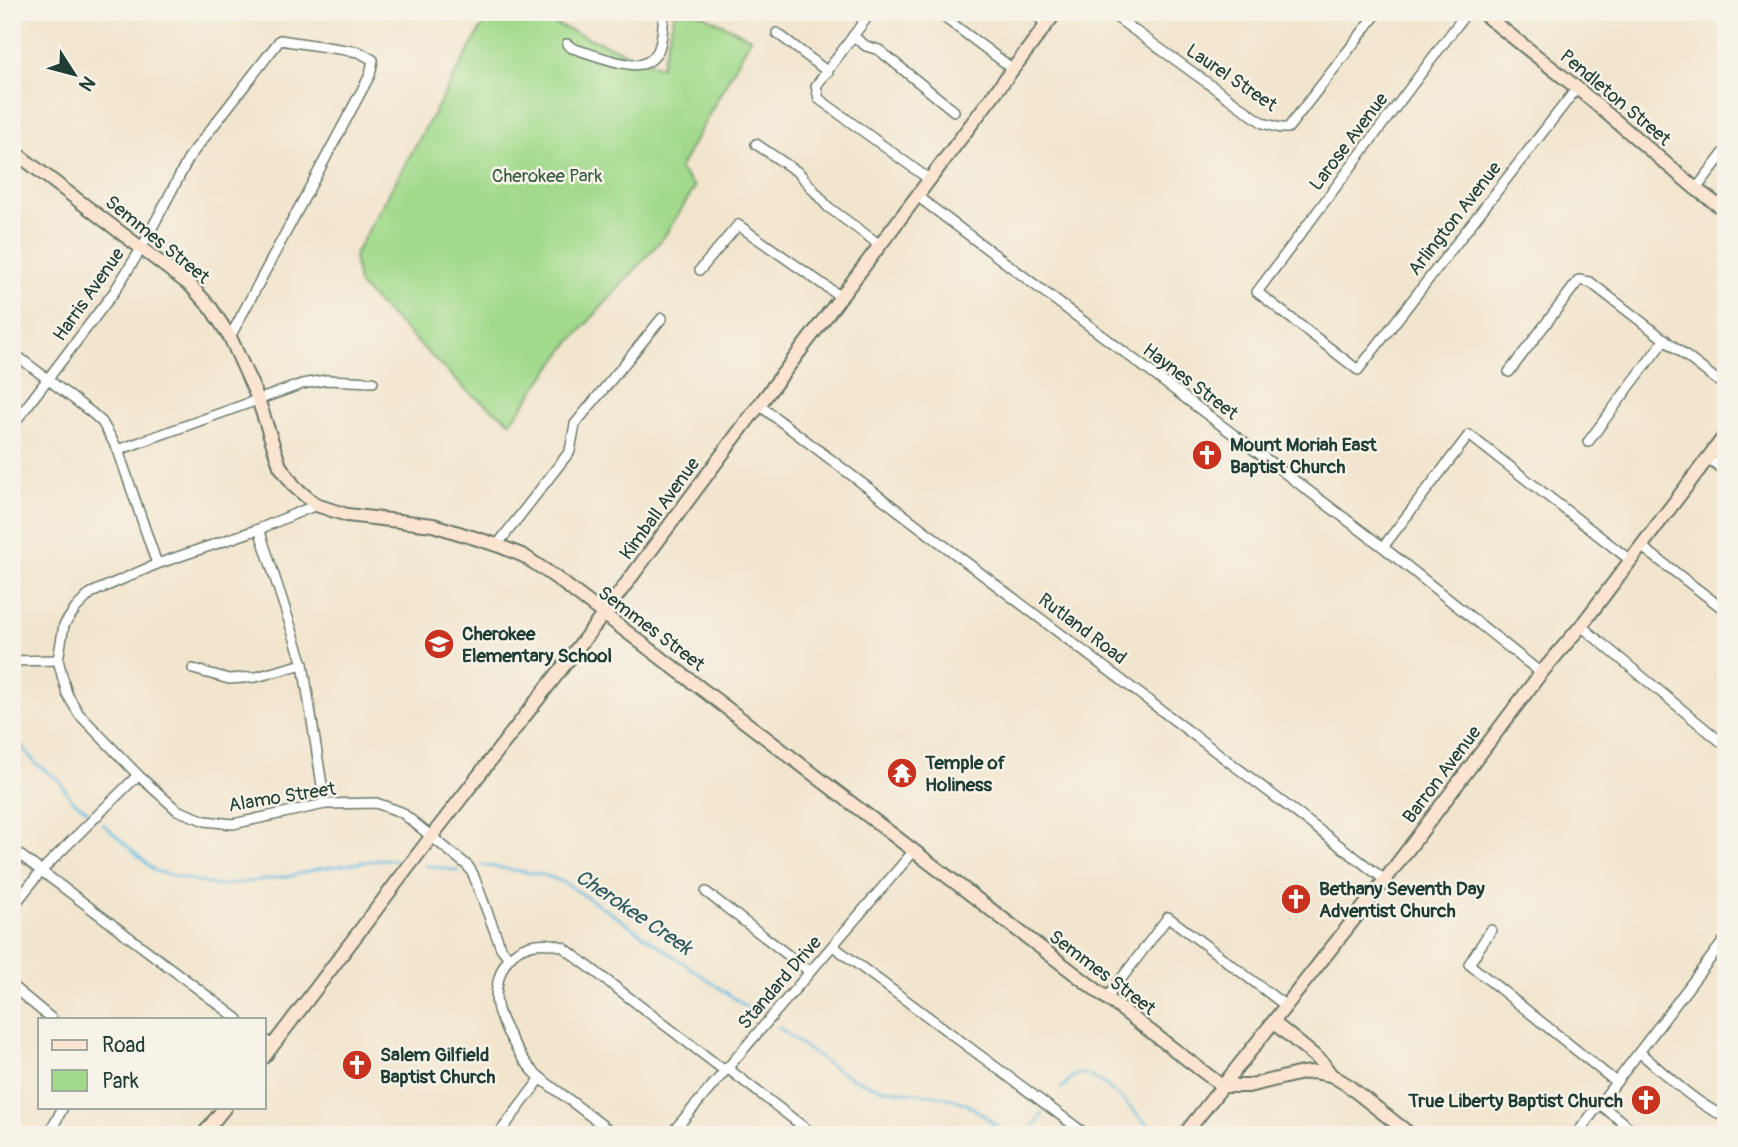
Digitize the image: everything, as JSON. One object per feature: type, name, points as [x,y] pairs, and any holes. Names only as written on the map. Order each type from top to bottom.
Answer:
[{"type":"main road","name":"Kimball Avenue","points":[[269,1043],[603,615],[1056,12]]},
{"type":"main road","name":"Pendleton Street","points":[[1480,12],[1726,211]]},
{"type":"main road","name":"Semmes Street","points":[[12,150],[191,286],[211,308],[230,337],[258,399],[280,466],[295,487],[316,505],[347,515],[433,525],[497,545],[535,562],[1222,1086]]},
{"type":"main road","name":"Barron Avenue","points":[[1185,1135],[1385,880],[1541,673],[1581,626],[1726,433]]},
{"type":"main road","points":[[1274,1023],[1322,1062],[1331,1075]]},
{"type":"main road","points":[[1222,1086],[1248,1086],[1302,1073],[1331,1075],[1410,1135]]},
{"type":"main road","points":[[203,1135],[224,1108]]},
{"type":"street","points":[[567,44],[572,48],[615,61],[642,64],[652,58],[661,44],[664,12]]},
{"type":"street","points":[[870,12],[816,86],[819,99],[930,180]]},
{"type":"street","points":[[937,12],[1013,69]]},
{"type":"street","points":[[1031,12],[1047,24]]},
{"type":"street","name":"Laurel Street","points":[[1109,12],[1263,123],[1288,128],[1378,12]]},
{"type":"street","name":"Larose Avenue","points":[[1358,370],[1258,292],[1467,12]]},
{"type":"street","points":[[777,33],[828,72]]},
{"type":"street","points":[[853,36],[866,46],[879,50],[954,111]]},
{"type":"street","name":"Harris Avenue","points":[[12,426],[114,292],[141,249],[190,156],[280,40],[359,52],[373,60],[370,75],[230,337]]},
{"type":"street","name":"Arlington Avenue","points":[[1358,370],[1577,88]]},
{"type":"street","points":[[755,144],[799,173],[828,207],[880,245]]},
{"type":"street","points":[[1696,189],[1726,150]]},
{"type":"street","name":"Haynes Street","points":[[917,196],[1383,547],[1541,673]]},
{"type":"street","points":[[700,270],[738,225],[841,297]]},
{"type":"street","points":[[1509,372],[1579,280],[1590,282],[1726,387]]},
{"type":"street","points":[[497,545],[570,451],[575,424],[662,318]]},
{"type":"street","points":[[1588,442],[1665,339]]},
{"type":"street","points":[[12,352],[102,422],[118,450],[158,564]]},
{"type":"street","points":[[118,450],[302,384],[326,380],[373,382]]},
{"type":"street","name":"Rutland Road","points":[[759,405],[1385,880]]},
{"type":"street","points":[[1383,547],[1469,435],[1630,560]]},
{"type":"street","points":[[1707,457],[1726,471]]},
{"type":"street","points":[[12,661],[58,660],[64,625],[91,593],[158,564],[316,505]]},
{"type":"street","points":[[259,528],[303,664],[325,804]]},
{"type":"street","points":[[1641,546],[1726,611]]},
{"type":"street","points":[[1581,626],[1726,746]]},
{"type":"street","name":"Alamo Street","points":[[58,660],[66,694],[79,714],[138,775],[177,810],[205,821],[233,824],[325,804],[376,803],[401,812],[468,866],[501,948],[509,958]]},
{"type":"street","points":[[193,669],[229,679],[256,677],[303,664]]},
{"type":"street","points":[[12,908],[41,871],[138,775]]},
{"type":"street","points":[[12,849],[237,1018]]},
{"type":"street","name":"Standard Drive","points":[[670,1135],[913,852]]},
{"type":"street","points":[[706,892],[810,972]]},
{"type":"street","points":[[1107,999],[1168,917],[1286,1006]]},
{"type":"street","points":[[1492,930],[1469,964],[1616,1082]]},
{"type":"street","points":[[1576,1135],[1726,939]]},
{"type":"street","points":[[615,1135],[541,1078],[520,1053],[497,1005],[496,990],[504,966],[514,953],[526,946],[543,943],[563,947],[814,1135]]},
{"type":"street","points":[[833,946],[1087,1135]]},
{"type":"street","points":[[12,986],[51,1018]]},
{"type":"street","points":[[1639,1052],[1703,1104],[1726,1116]]},
{"type":"street","points":[[498,1135],[541,1078]]},
{"type":"street","points":[[1600,1104],[1638,1135]]},
{"type":"street","points":[[46,1135],[62,1108]]},
{"type":"green space","name":"Cherokee Park","points":[[505,12],[535,12],[552,23],[661,67],[675,12],[697,12],[751,38],[679,169],[695,187],[664,237],[567,346],[511,422],[467,391],[358,284],[354,256],[483,25]]},
{"type":"waterway","name":"Cherokee Creek","points":[[12,733],[35,763],[58,779],[71,799],[88,811]]},
{"type":"waterway","name":"Cherokee Creek","points":[[103,824],[155,871],[217,886],[385,859],[398,861]]},
{"type":"waterway","name":"Cherokee Creek","points":[[425,865],[459,871]]},
{"type":"waterway","name":"Cherokee Creek","points":[[482,865],[544,875],[565,883],[757,1014]]},
{"type":"waterway","name":"Cherokee Creek","points":[[778,1027],[817,1057],[849,1076],[872,1086],[938,1096],[964,1103],[981,1113],[1007,1135]]},
{"type":"waterway","name":"Cherokee Creek","points":[[1061,1089],[1078,1074],[1097,1079],[1120,1097],[1157,1135]]},
{"type":"waterway","name":"Cherokee Creek","points":[[1027,1135],[1044,1112]]},
{"type":"place","name":"Mount Moriah East Baptist Church","points":[[1207,455]]},
{"type":"place","name":"Cherokee Elementary School","points":[[439,644]]},
{"type":"place","name":"Temple of Holiness","points":[[902,773]]},
{"type":"place","name":"Bethany Seventh Day Adventist Church","points":[[1296,899]]},
{"type":"place","name":"Salem Gilfield Baptist Church","points":[[357,1065]]},
{"type":"place","name":"True Liberty Baptist Church","points":[[1646,1100]]}]
